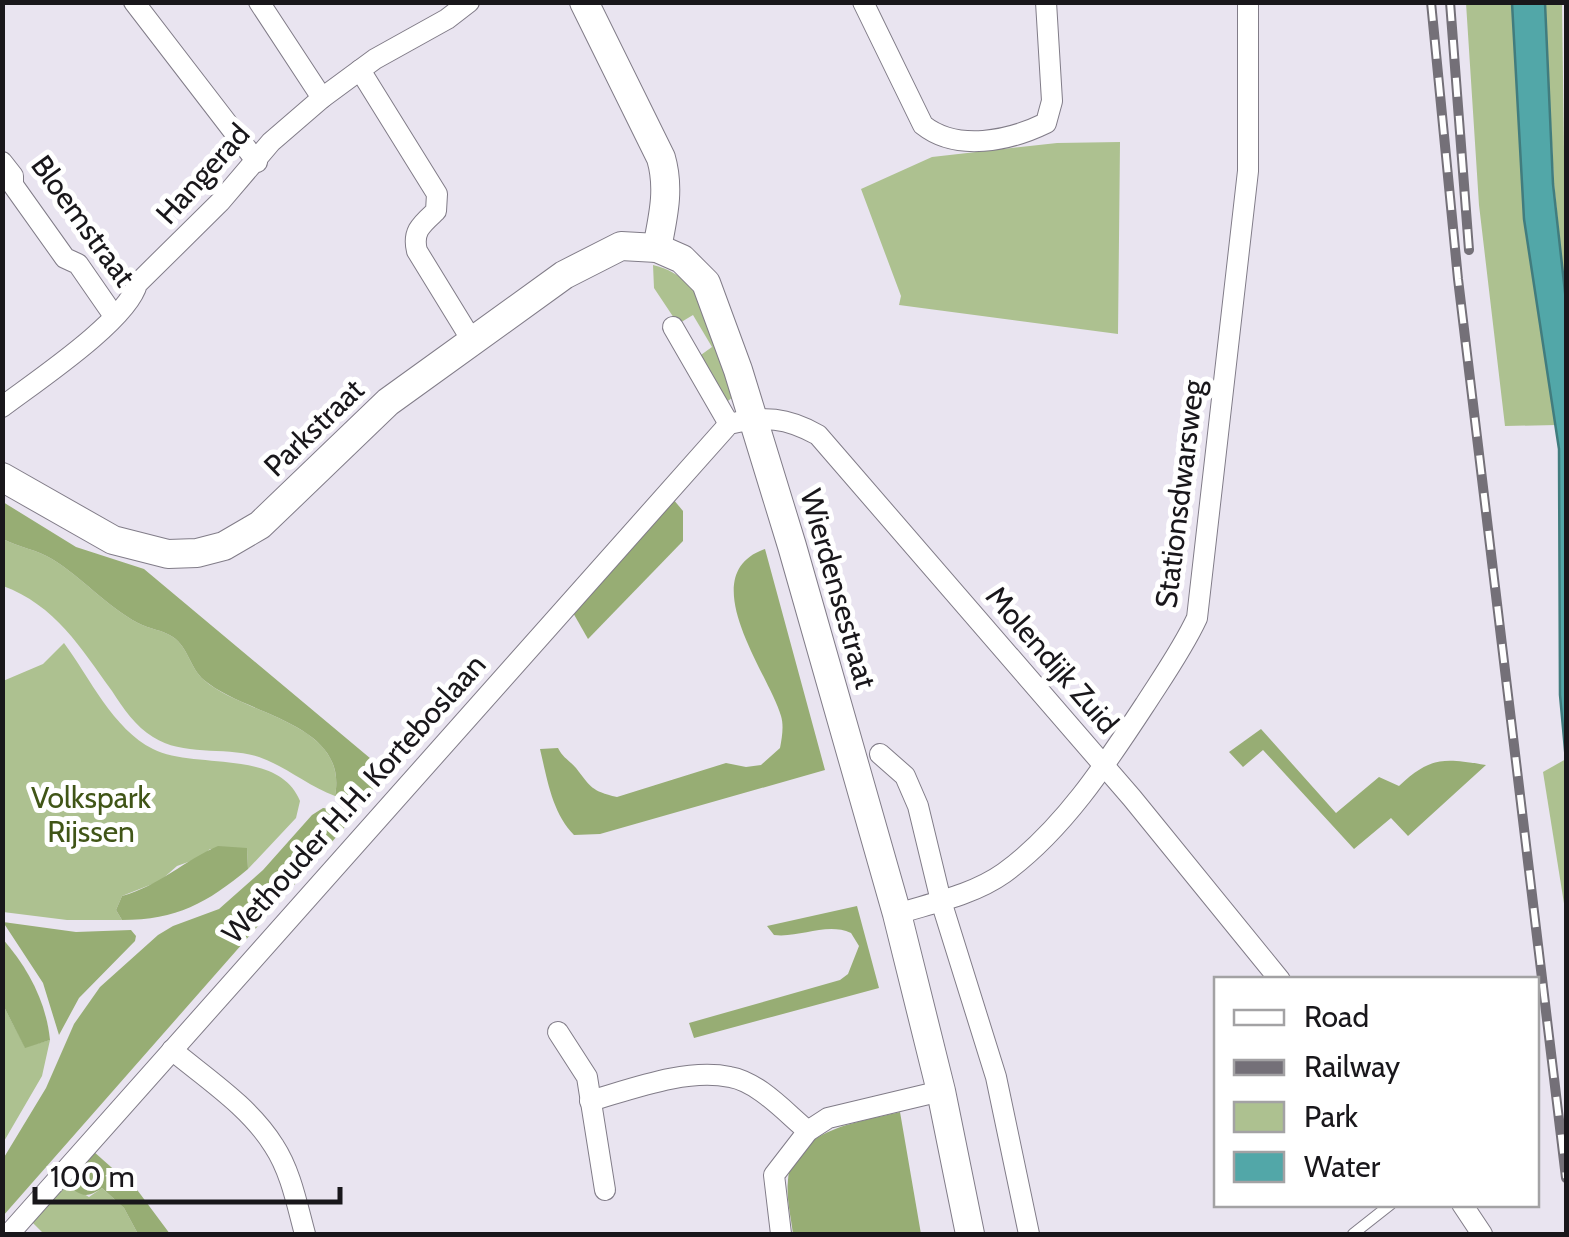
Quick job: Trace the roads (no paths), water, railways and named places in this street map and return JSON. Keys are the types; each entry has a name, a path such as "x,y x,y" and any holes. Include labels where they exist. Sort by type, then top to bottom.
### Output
{"main road":[{"path":"584,2 666,176 657,248"},
{"name":"Parkstraat","path":"2,477 113,540 168,554 197,554 224,546 260,525 388,402 470,340 608,250 620,246 657,248"},
{"name":"Wierdensestraat","path":"657,248 682,259 706,283 741,422 897,914 941,1092 970,1234"}],"street":[{"path":"134,2 257,162"},
{"path":"259,2 322,98"},
{"name":"Hangerad","path":"2,407 94,336 134,298 137,284 166,254 174,251 271,142 360,70 469,2"},
{"path":"864,2 923,125 939,138 961,142 1026,133 1046,123 1052,101 1046,2"},
{"name":"Stationsdwarsweg","path":"897,914 973,890 1003,873 1052,828 1104,767 1186,642 1197,618 1248,172 1248,2"},
{"path":"360,70 437,194 436,210 418,228 414,238 416,251 470,340"},
{"name":"Bloemstraat","path":"2,162 13,176 12,185 66,258 78,264 114,316"},
{"name":"Wierdensestraat","path":"673,327 741,422"},
{"name":"Molendijk Zuid","path":"741,422 780,418 818,436 1104,767 1278,977"},
{"name":"Wethouder H.H. Korteboslaan","path":"9,1234 741,422"},
{"path":"880,754 904,776 911,789 996,1076 1029,1234"},
{"path":"558,1032 587,1077 605,1190"},
{"path":"172,1050 248,1114 274,1146 292,1184 305,1234"},
{"path":"590,1101 674,1078 732,1076 759,1091 808,1131"},
{"path":"781,1234 774,1175 808,1131 828,1118 941,1092"},
{"path":"1464,1207 1482,1234"}],"lane":[{"path":"1353,1234 1387,1207"}],"water":[{"path":"1512,3 1545,3 1553,184 1566,301 1566,761 1560,695 1559,449 1524,219"}],"railway":[{"path":"1431,2 1458,279 1566,1178"},
{"path":"1450,2 1469,250"}],"park label":[{"name":"Volkspark Rijssen","path":"91,815"}]}
